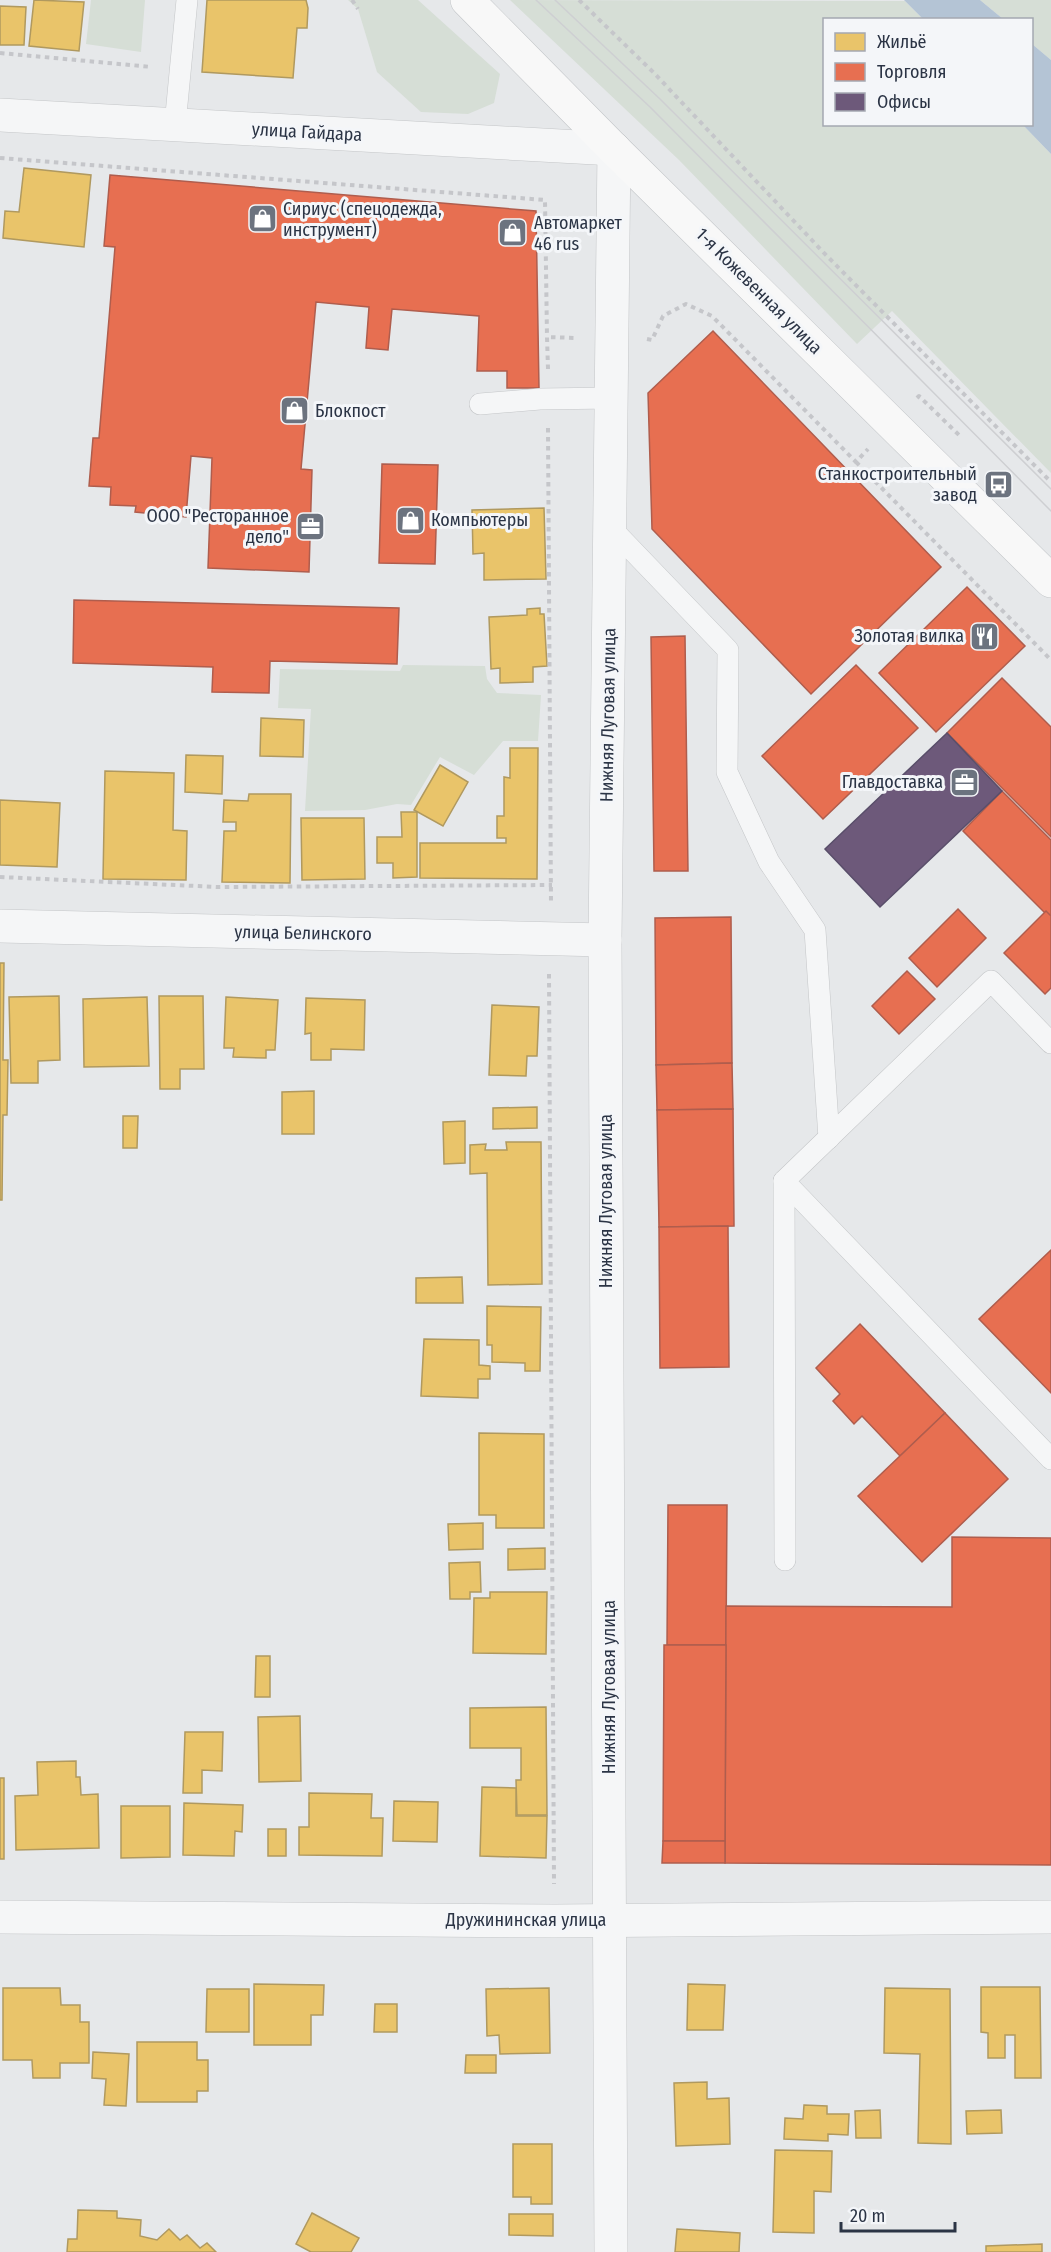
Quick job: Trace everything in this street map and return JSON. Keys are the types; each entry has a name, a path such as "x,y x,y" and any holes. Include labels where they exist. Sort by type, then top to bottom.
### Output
{"main road":[{"name":"1-я Кожевенная улица","path":"468,0 614,149 1051,581"}],"street":[{"name":"улица Гайдара","path":"0,115 614,149"},
{"name":"Нижняя Луговая улица","path":"611,2252 605,940 614,149"},
{"name":"улица Белинского","path":"0,926 605,940"},
{"name":"Дружининская улица","path":"0,1917 610,1921 1051,1917"}],"lane":[{"path":"175,124 187,0"},
{"path":"480,404 540,399 612,398"},
{"path":"610,526 728,650 728,772 769,862 815,930 829,1138"},
{"path":"784,1560 784,1181 991,981 1051,1043"},
{"path":"784,1181 1051,1459"}],"path":[{"path":"351,0 358,9"},
{"path":"579,0 654,73 825,254 1051,482"},
{"path":"0,53 180,70"},
{"path":"0,158 545,200 547,337"},
{"path":"856,462 1051,660"},
{"path":"0,877 218,887 552,885"}],"shaded area":[{"path":"91,0 145,0 141,52 86,44"},
{"path":"348,0 418,0 500,74 494,103 468,114 421,112 377,72 358,9"},
{"path":"510,0 905,1 922,18 823,18 823,126 1024,126 1051,154 1051,473 892,311 857,344 679,160"},
{"path":"980,0 1051,0 1051,60 1033,45 1033,18 1002,18"},
{"path":"403,665 485,666 487,679 497,693 541,695 538,741 503,741 474,775 440,757 411,805 397,804 365,810 305,811 311,709 278,708 280,669 400,671"}],"water":[{"path":"904,0 980,0 1002,18 922,18"},
{"path":"1033,45 1051,60 1051,154 1024,126 1033,126"}],"building: Жильё":[{"path":"34,0 84,2 79,51 29,46"},
{"path":"207,0 306,0 307,28 297,28 293,78 202,72"},
{"path":"0,6 26,7 24,45 0,45"},
{"path":"24,168 91,175 84,247 3,238 5,211 19,212"},
{"path":"544,508 546,579 484,580 484,553 473,554 472,510"},
{"path":"540,608 540,614 544,614 547,666 533,667 533,682 500,683 500,668 491,669 489,617 527,615 527,609"},
{"path":"261,718 304,720 303,757 260,756"},
{"path":"510,748 538,748 537,879 420,878 420,843 506,843 506,838 497,838 497,816 504,816 504,777 510,778"},
{"path":"186,755 223,756 222,794 185,792"},
{"path":"440,765 468,782 443,826 414,810"},
{"path":"105,771 174,773 173,830 187,831 186,880 103,879"},
{"path":"249,794 291,794 290,883 222,882 224,831 236,831 236,822 223,822 224,800 248,801"},
{"path":"0,800 60,803 57,867 0,865"},
{"path":"401,812 417,812 417,877 393,878 393,863 377,863 377,837 402,837"},
{"path":"301,818 364,818 365,879 302,880"},
{"path":"0,963 4,963 3,1060 8,1060 7,1115 3,1115 2,1200 0,1200"},
{"path":"59,996 60,1060 38,1061 38,1083 11,1083 9,997"},
{"path":"159,996 203,996 204,1069 180,1069 180,1089 160,1089"},
{"path":"147,997 149,1066 84,1067 83,999"},
{"path":"226,997 278,1000 275,1050 266,1050 266,1058 233,1057 234,1048 224,1048"},
{"path":"306,998 365,1000 364,1050 331,1049 331,1060 311,1060 311,1033 305,1034"},
{"path":"492,1005 539,1007 537,1056 527,1056 526,1076 489,1075"},
{"path":"314,1091 314,1134 282,1134 282,1092"},
{"path":"537,1107 537,1128 493,1129 493,1108"},
{"path":"123,1116 138,1116 137,1148 123,1148"},
{"path":"465,1121 465,1163 444,1164 443,1122"},
{"path":"506,1142 541,1142 542,1284 488,1285 487,1173 470,1174 470,1145 486,1144 485,1150 507,1150"},
{"path":"462,1277 463,1303 416,1303 416,1278"},
{"path":"487,1306 541,1307 540,1371 525,1371 525,1363 492,1362 492,1345 487,1345"},
{"path":"424,1339 479,1340 479,1365 490,1366 490,1379 478,1379 478,1398 421,1396"},
{"path":"479,1433 544,1434 544,1528 496,1528 496,1515 479,1515"},
{"path":"483,1523 483,1549 449,1550 448,1524"},
{"path":"545,1548 545,1569 508,1570 508,1549"},
{"path":"480,1562 481,1592 470,1592 470,1599 450,1599 449,1563"},
{"path":"490,1592 547,1592 546,1654 473,1653 474,1598 490,1598"},
{"path":"256,1656 270,1656 270,1697 255,1697"},
{"path":"546,1707 547,1815 517,1815 516,1780 521,1780 521,1748 470,1748 470,1708"},
{"path":"300,1716 301,1781 259,1782 258,1717"},
{"path":"185,1732 223,1732 222,1771 202,1770 202,1793 183,1793"},
{"path":"76,1761 76,1777 80,1777 81,1795 98,1794 99,1848 16,1850 15,1796 38,1795 37,1762"},
{"path":"0,1778 4,1778 4,1859 0,1859"},
{"path":"482,1787 516,1788 516,1816 547,1816 546,1858 480,1856"},
{"path":"309,1793 372,1794 371,1818 383,1818 382,1856 299,1855 299,1827 309,1827"},
{"path":"394,1801 438,1802 437,1842 393,1841"},
{"path":"184,1803 243,1805 242,1832 235,1831 234,1856 183,1855"},
{"path":"121,1806 170,1806 170,1857 121,1858"},
{"path":"268,1829 286,1829 286,1856 268,1856"},
{"path":"254,1984 324,1985 323,2015 311,2015 311,2045 254,2045"},
{"path":"688,1984 725,1985 723,2030 687,2030"},
{"path":"981,1987 1040,1987 1041,2078 1015,2078 1015,2035 1005,2035 1005,2058 988,2058 988,2033 981,2032"},
{"path":"3,1988 60,1988 61,2005 80,2005 80,2022 89,2022 89,2063 60,2063 60,2078 33,2078 32,2060 3,2060"},
{"path":"549,1988 550,2053 500,2054 499,2035 487,2036 486,1989"},
{"path":"885,1988 950,1989 951,2144 918,2143 920,2054 884,2053"},
{"path":"207,1989 249,1989 249,2032 206,2032"},
{"path":"375,2004 397,2004 397,2032 374,2032"},
{"path":"137,2042 197,2042 197,2060 208,2060 208,2091 197,2091 197,2102 137,2102"},
{"path":"93,2052 129,2054 126,2106 104,2105 106,2079 92,2078"},
{"path":"466,2055 496,2055 496,2073 465,2073"},
{"path":"707,2082 707,2099 729,2098 730,2144 676,2146 674,2083"},
{"path":"804,2105 827,2106 827,2114 849,2114 848,2135 828,2134 828,2141 784,2139 785,2118 803,2119"},
{"path":"880,2110 881,2138 856,2138 855,2111"},
{"path":"1001,2110 1002,2133 967,2134 966,2111"},
{"path":"513,2144 552,2144 552,2204 531,2204 531,2197 513,2197"},
{"path":"775,2150 832,2151 831,2192 814,2191 814,2233 773,2232"},
{"path":"78,2210 117,2211 117,2218 141,2220 140,2236 157,2240 169,2229 180,2240 187,2235 200,2248 207,2243 216,2252 67,2252 68,2239 77,2239"},
{"path":"312,2213 359,2238 351,2252 311,2252 296,2244"},
{"path":"509,2214 553,2214 553,2236 509,2235"},
{"path":"677,2229 740,2233 739,2252 675,2252"},
{"path":"1042,2244 1042,2252 986,2252 986,2246"}],"building: Торговля":[{"path":"110,175 536,211 539,388 507,388 507,371 477,371 479,316 392,309 388,350 366,348 369,307 316,302 301,469 312,470 309,572 208,568 212,458 191,456 186,517 135,512 136,506 110,505 111,487 89,486 93,438 99,438 115,247 104,246"},
{"path":"713,331 941,567 811,694 652,529 648,393"},
{"path":"382,464 438,465 435,564 379,563"},
{"path":"967,587 1025,646 936,732 879,673"},
{"path":"74,600 399,608 397,664 270,661 269,693 212,692 213,667 73,663"},
{"path":"685,636 688,871 654,871 651,637"},
{"path":"856,665 918,728 823,819 762,756"},
{"path":"1002,678 1051,727 1051,837 947,733"},
{"path":"1002,791 1051,840 1051,919 963,831"},
{"path":"958,909 986,938 937,987 909,958"},
{"path":"1046,911 1051,916 1051,988 1045,994 1004,953"},
{"path":"731,917 732,1063 656,1065 655,918"},
{"path":"907,971 935,999 899,1034 872,1006"},
{"path":"732,1063 733,1109 657,1110 656,1065"},
{"path":"733,1109 734,1226 659,1227 657,1110"},
{"path":"728,1226 729,1367 660,1368 659,1227"},
{"path":"1051,1250 1051,1393 979,1319"},
{"path":"860,1324 945,1413 900,1456 862,1416 854,1424 833,1401 840,1394 816,1368"},
{"path":"945,1413 1008,1479 922,1562 858,1496"},
{"path":"668,1505 727,1505 726,1645 667,1645"},
{"path":"952,1537 1051,1538 1051,1865 725,1863 726,1606 952,1607"},
{"path":"664,1645 726,1645 725,1841 663,1841"},
{"path":"663,1841 725,1841 725,1863 662,1863"}],"building: Офисы":[{"path":"947,733 1002,791 880,907 825,849"}],"tram line":[{"path":"536,0 650,107 1051,511"},
{"path":"555,0 660,99 1051,489"}],"place":[{"name":"Сириус (спецодежда, инструмент)","path":"262,219"},
{"name":"Автомаркет 46 rus","path":"513,233"},
{"name":"Блокпост","path":"294,411"},
{"name":"Станкостроительный завод","path":"998,484"},
{"name":"Компьютеры","path":"410,520"},
{"name":"ООО \"Ресторанное дело\"","path":"310,526"},
{"name":"Золотая вилка","path":"985,636"},
{"name":"Главдоставка","path":"964,782"}]}
